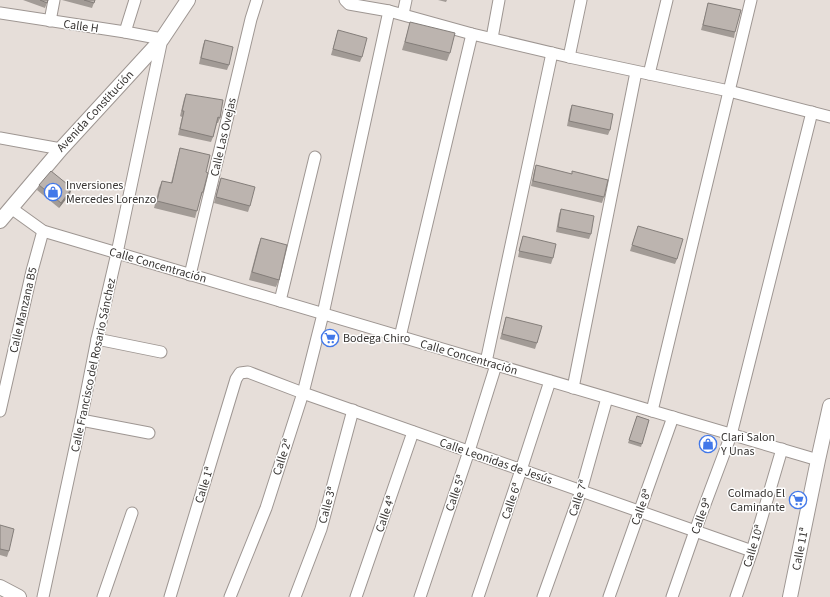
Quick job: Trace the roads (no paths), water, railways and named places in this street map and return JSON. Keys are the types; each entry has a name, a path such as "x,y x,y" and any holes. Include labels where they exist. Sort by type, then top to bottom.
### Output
{"street":[{"path":"50,21 54,0"},
{"path":"125,32 135,0"},
{"name":"Avenida Constitución","path":"0,221 60,149 162,39 188,0"},
{"name":"Calle Las Ovejas","path":"190,275 251,19 257,0"},
{"path":"345,0 349,4 403,14 472,34 636,72 729,91 830,117"},
{"path":"403,14 406,0"},
{"path":"492,38 499,0"},
{"path":"570,57 581,0"},
{"path":"649,74 667,0"},
{"path":"652,411 751,0"},
{"name":"Calle 2ª","path":"230,597 266,508 303,393 323,314 389,11"},
{"name":"Calle H","path":"0,13 162,39"},
{"path":"400,337 472,34"},
{"name":"Calle Francisco del Rosario Sánchez","path":"43,597 82,420 97,339 117,253 162,39"},
{"name":"Calle 5ª","path":"420,597 469,451 491,364 552,53"},
{"path":"573,388 636,72"},
{"name":"Calle 9ª","path":"672,597 731,434 812,112"},
{"path":"0,138 60,149"},
{"path":"280,301 315,157"},
{"name":"Calle Concentración","path":"11,208 43,232 818,460"},
{"name":"Calle Manzana B5","path":"0,412 32,271 43,232"},
{"path":"97,339 161,352"},
{"name":"Calle Leonidas de Jesús","path":"240,373 248,372 303,393 752,551"},
{"name":"Calle 1ª","path":"170,597 236,379 240,373"},
{"name":"Calle 6ª","path":"478,597 550,381"},
{"name":"Calle 7ª","path":"544,597 581,491 607,398"},
{"name":"Calle 11ª","path":"790,597 830,406"},
{"name":"Calle 3ª","path":"295,597 321,529 353,410"},
{"name":"Calle 8ª","path":"609,597 673,418"},
{"path":"82,420 149,433"},
{"name":"Calle 4ª","path":"356,597 413,432"},
{"name":"Calle 10ª","path":"736,597 752,551 782,450"},
{"path":"103,597 132,513"},
{"path":"0,587 19,597"}],"place":[{"name":"Inversiones Mercedes Lorenzo","path":"53,192"},
{"name":"Bodega Chiro","path":"330,338"},
{"name":"Clari Salon Y Unas","path":"708,444"},
{"name":"Colmado El Caminante","path":"798,500"}]}
